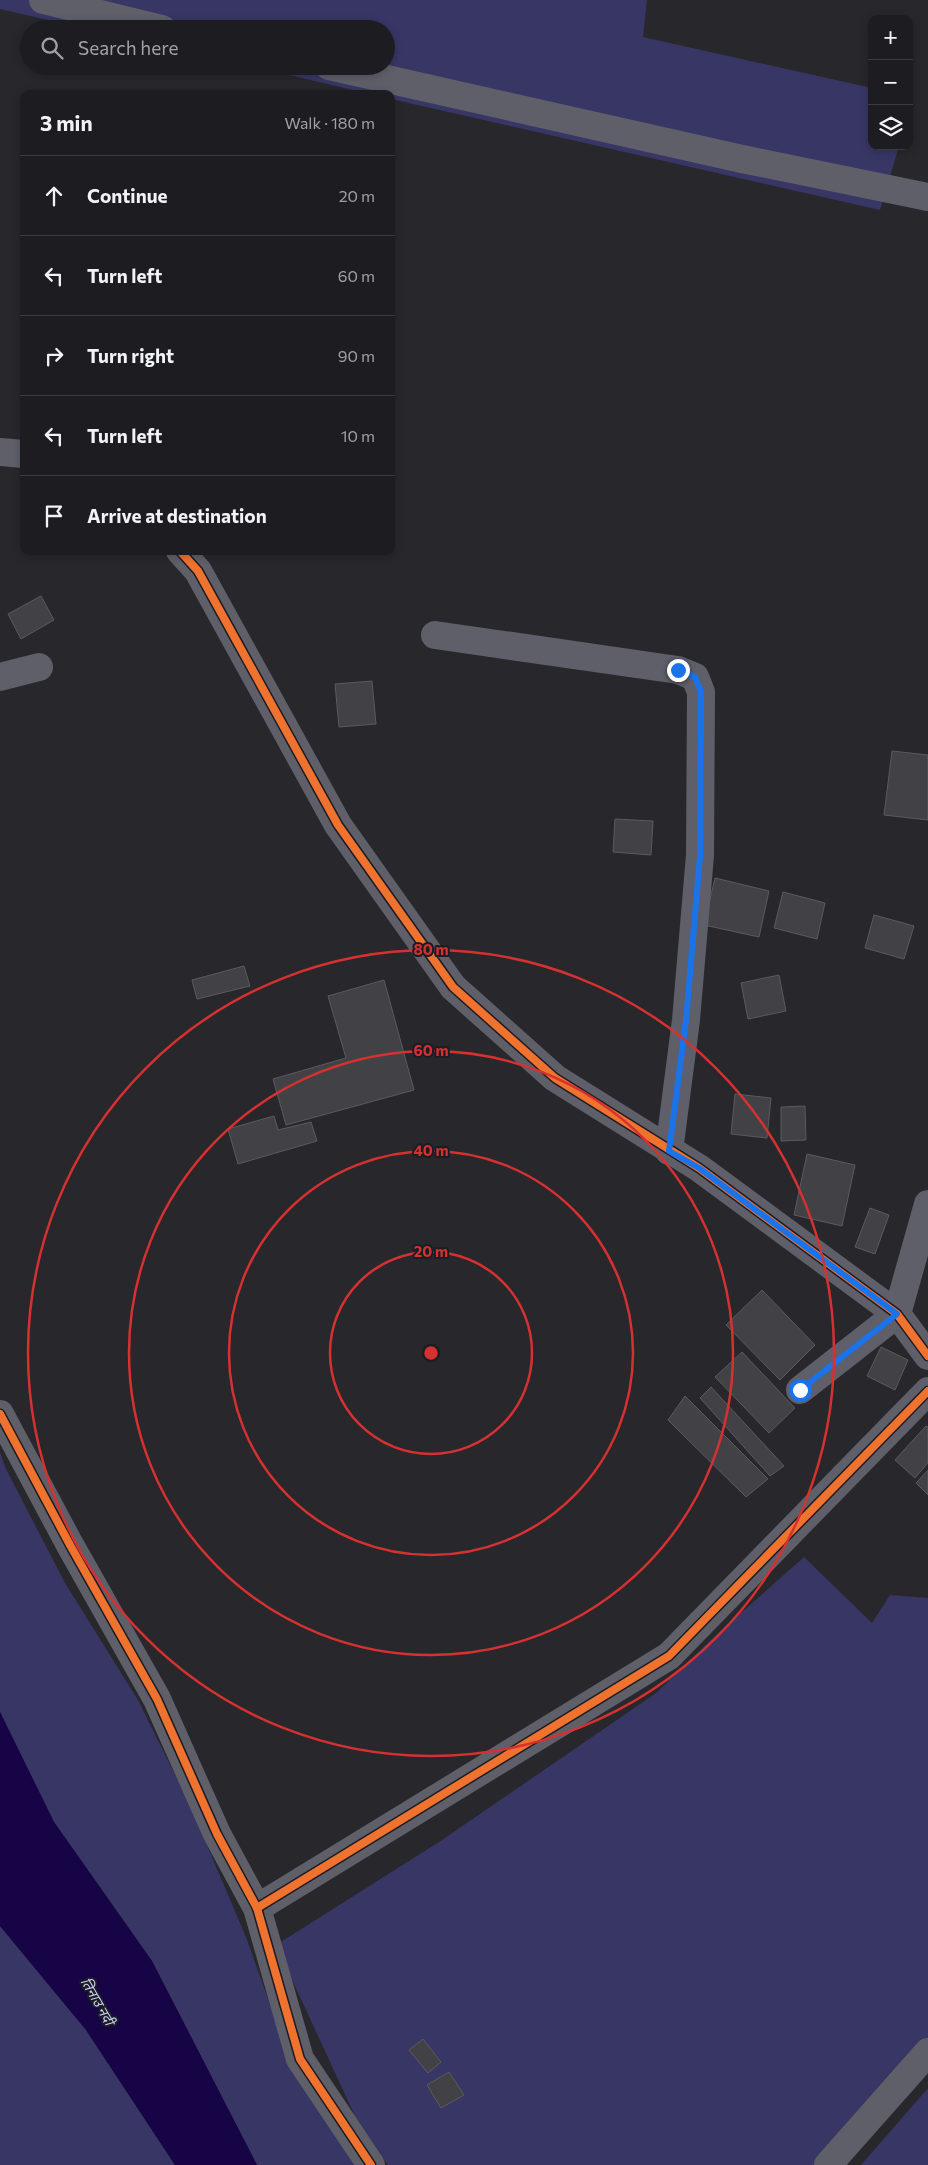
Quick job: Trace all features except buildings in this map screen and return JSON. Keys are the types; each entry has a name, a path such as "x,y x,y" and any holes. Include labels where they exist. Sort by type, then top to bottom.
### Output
{"street":[{"path":"43,0 125,20"},
{"path":"369,75 742,159 928,197"},
{"path":"0,452 20,454"},
{"path":"184,555 198,571 338,825 453,988 555,1078 699,1168 897,1314 928,1356"},
{"path":"435,635 678,670 695,677 701,692 700,856 686,1020 669,1151"},
{"path":"0,677 39,667"},
{"path":"800,1390 897,1314 928,1204"},
{"path":"257,1908 669,1656 928,1391"},
{"path":"0,1414 70,1545 157,1699 217,1834 257,1908 300,2059 371,2165"},
{"path":"828,2165 928,2052"}],"shaded area":[{"path":"0,0 647,0 643,37 868,87 868,150 898,150 880,210 395,100 395,90 353,90 289,75 395,75 395,20 48,20 0,9"},
{"path":"0,1452 5,1467 65,1583 138,1700 188,1801 246,1937 292,2066 354,2165 257,2165 152,1961 54,1822 0,1712"},
{"path":"804,1557 872,1623 890,1595 928,1598 928,2065 825,2165 388,2165 355,2116 276,1945 442,1840 656,1693 716,1635"},
{"path":"0,1926 86,2030 175,2165 0,2165"},
{"path":"928,2088 928,2165 861,2165"}],"water":[{"name":"तिनाउ नदी","path":"0,1712 54,1822 152,1961 257,2165 175,2165 86,2030 0,1926"}],"cycle path":[{"path":"184,555 198,571 338,825 453,987 555,1078 699,1168 897,1314 928,1356"},
{"path":"257,1908 669,1656 928,1391"},
{"path":"0,1414 70,1545 157,1699 217,1834 257,1908 300,2059 371,2165"}],"route":[{"path":"678,670 695,677 701,692 700,856 686,1020 669,1151 699,1168 897,1314 800,1390"}]}
